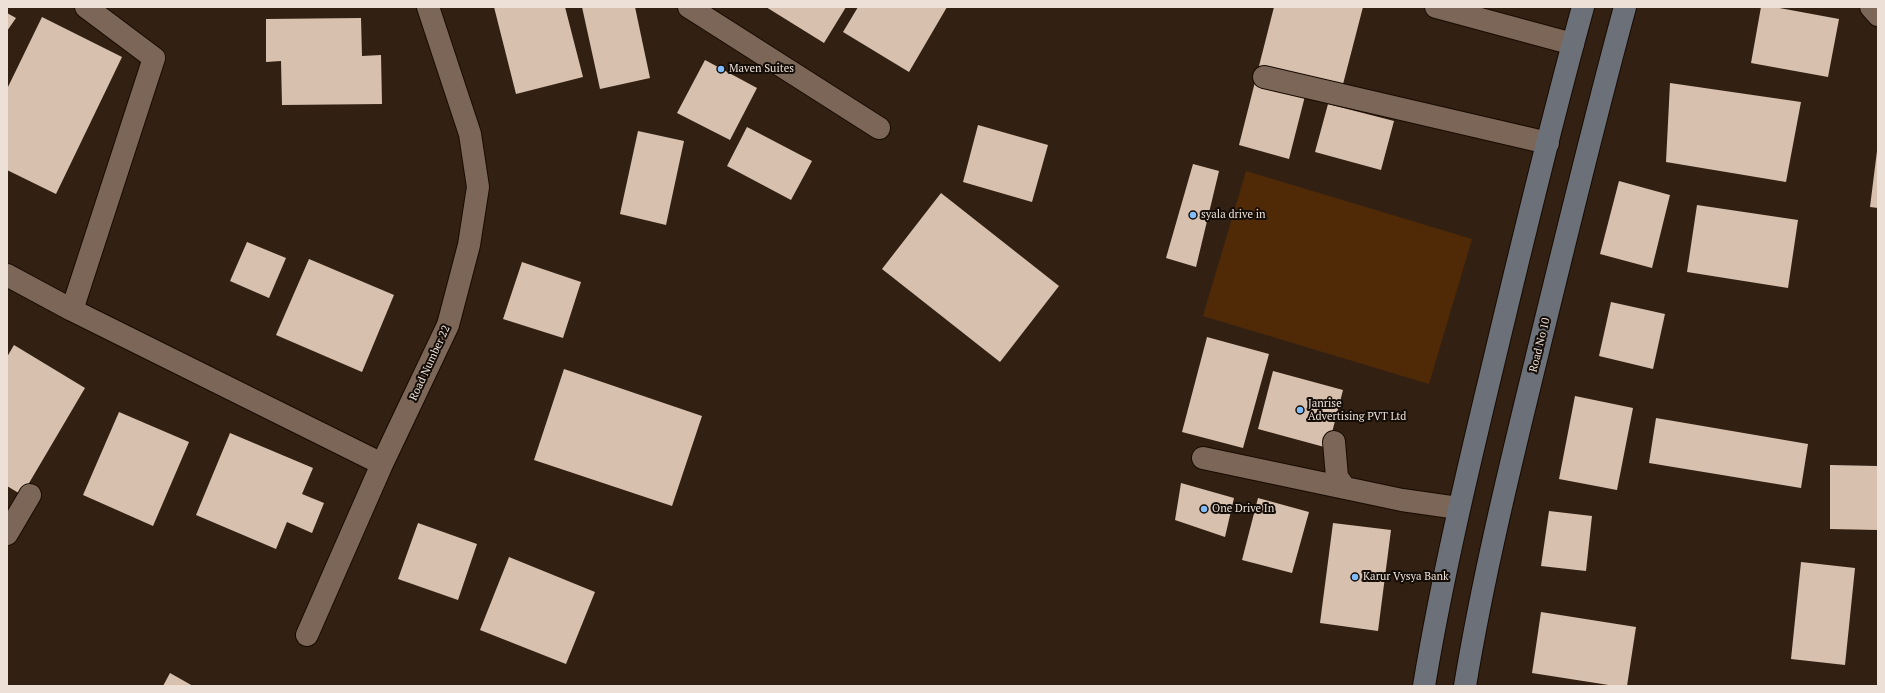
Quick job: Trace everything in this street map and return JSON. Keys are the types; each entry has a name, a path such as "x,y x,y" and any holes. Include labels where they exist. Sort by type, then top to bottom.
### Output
{"main road":[{"path":"1424,686 1435,618 1458,508 1583,7"},
{"name":"Road No 10","path":"1465,686 1475,626 1498,517 1559,267 1625,7"}],"street":[{"path":"72,310 154,58 86,7"},
{"name":"Road Number 22","path":"308,635 382,464 448,325 469,245 478,187 470,134 428,7"},
{"path":"689,7 879,128"},
{"path":"1436,7 1573,44"},
{"path":"1871,7 1878,15"},
{"path":"1264,77 1548,143"},
{"path":"7,275 72,310 382,464"},
{"path":"1334,442 1337,477 1345,488"},
{"path":"1203,458 1402,500 1458,508"},
{"path":"7,534 30,495"}],"shaded area":[{"path":"1246,171 1472,239 1429,384 1203,316"}],"building":[{"path":"494,7 565,7 583,77 516,94"},
{"path":"582,7 635,7 650,78 600,89"},
{"path":"766,7 846,7 824,43"},
{"path":"858,7 947,7 909,72 843,32"},
{"path":"1274,7 1363,7 1342,88 1259,66"},
{"path":"1761,7 1774,7 1839,19 1828,77 1751,63"},
{"path":"7,13 16,18 7,31"},
{"path":"42,17 122,57 56,194 7,170 7,89"},
{"path":"361,18 362,56 381,55 382,104 282,105 281,61 266,62 266,19"},
{"path":"705,60 757,88 730,140 677,113"},
{"path":"1255,82 1305,96 1289,159 1239,145"},
{"path":"1670,83 1801,102 1786,182 1666,162"},
{"path":"1328,104 1394,121 1381,170 1315,152"},
{"path":"978,125 1048,145 1032,202 963,182"},
{"path":"747,127 812,161 791,200 727,166"},
{"path":"638,131 684,141 666,225 620,214"},
{"path":"1878,151 1878,208 1870,207"},
{"name":"syala drive in","path":"1193,164 1219,171 1196,267 1166,258"},
{"path":"1619,181 1670,195 1652,268 1600,254"},
{"path":"941,193 1059,286 1000,362 882,269"},
{"path":"1697,205 1798,220 1788,288 1687,272"},
{"path":"247,242 286,258 269,298 230,281"},
{"path":"309,259 394,295 362,372 276,335"},
{"path":"522,262 581,282 563,338 503,319"},
{"path":"1611,302 1665,314 1653,369 1599,356"},
{"path":"1207,337 1269,354 1243,448 1182,432"},
{"path":"14,345 85,388 22,495 7,486 7,357"},
{"path":"564,369 702,416 672,506 534,460"},
{"name":"Janrise Advertising PVT Ltd","path":"1273,371 1343,390 1328,448 1258,429"},
{"path":"1575,396 1633,408 1617,490 1559,479"},
{"path":"119,412 189,442 153,526 83,495"},
{"path":"1656,418 1808,444 1801,488 1649,463"},
{"path":"230,433 313,468 302,494 324,503 312,533 287,522 276,549 196,515"},
{"path":"1830,465 1878,466 1878,530 1830,529"},
{"name":"One Drive In","path":"1181,483 1234,498 1225,537 1175,520"},
{"path":"1258,498 1309,512 1292,573 1242,560"},
{"path":"1549,511 1592,516 1586,571 1541,566"},
{"path":"418,523 477,544 458,600 398,579"},
{"name":"Karur Vysya Bank","path":"1333,523 1391,530 1378,631 1320,623"},
{"path":"509,557 595,592 566,664 480,630"},
{"path":"1801,562 1855,568 1845,665 1791,659"},
{"path":"1541,612 1636,627 1627,686 1615,686 1532,673"},
{"path":"170,673 193,686 163,686"}],"place":[{"name":"Maven Suites","path":"721,69"},
{"name":"syala drive in","path":"1193,215"},
{"name":"Janrise Advertising PVT Ltd","path":"1300,410"},
{"name":"One Drive In","path":"1204,509"},
{"name":"Karur Vysya Bank","path":"1355,577"}]}
